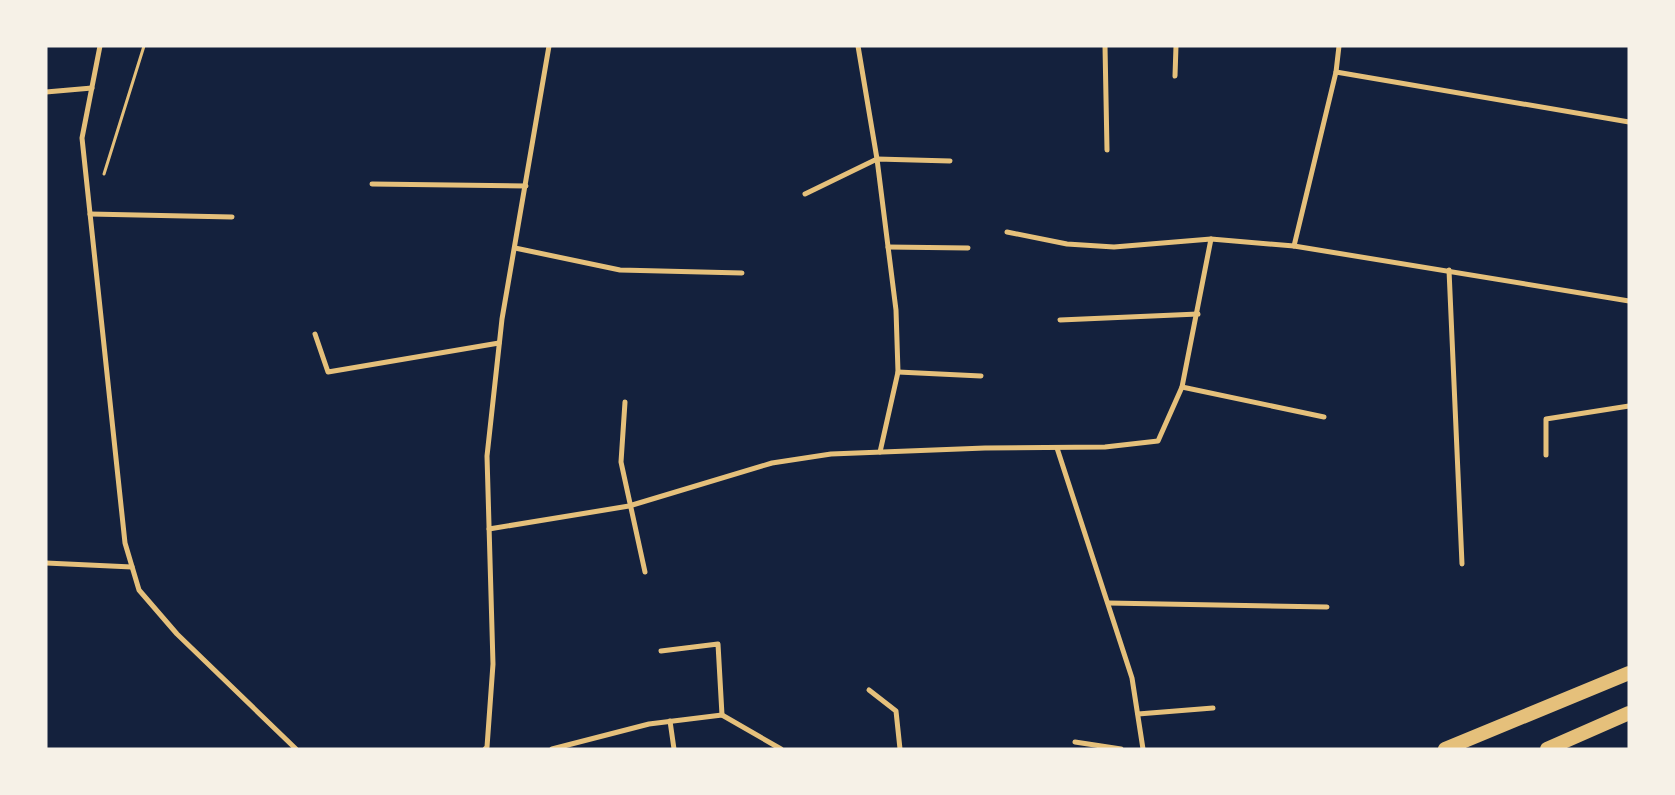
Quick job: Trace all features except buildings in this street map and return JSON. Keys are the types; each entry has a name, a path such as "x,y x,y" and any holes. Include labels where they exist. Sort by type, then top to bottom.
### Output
{"highway":[{"path":"1445,749 1629,673"},
{"path":"1547,749 1629,713"}],"street":[{"path":"100,46 82,138 125,543 139,590 178,634 296,749"},
{"path":"485,749 488,747 493,664 487,456 499,343 549,46"},
{"path":"858,46 877,159 896,310 898,372 880,452"},
{"path":"1105,46 1107,150"},
{"path":"1175,76 1176,46"},
{"path":"1294,246 1336,72 1338,46"},
{"path":"1336,72 1629,122"},
{"path":"46,92 92,88"},
{"path":"805,194 877,159 950,161"},
{"path":"372,184 526,186"},
{"path":"90,214 232,217"},
{"path":"1007,232 1067,244 1114,248 1211,239 1294,246 1629,301"},
{"path":"490,529 630,506 772,464 831,454 1105,447 1158,440 1182,387 1198,314 1211,239"},
{"path":"888,247 968,248"},
{"path":"514,248 620,270 742,274"},
{"path":"1449,270 1462,564"},
{"path":"1060,320 1198,314"},
{"path":"315,334 328,372 499,343"},
{"path":"898,372 981,376"},
{"path":"1182,387 1324,417"},
{"path":"626,402 621,462 645,572"},
{"path":"1546,455 1546,419 1629,406"},
{"path":"1057,448 1132,678 1143,749"},
{"path":"46,564 132,567"},
{"path":"1108,603 1327,607"},
{"path":"660,651 718,644 722,714"},
{"path":"869,690 896,712 900,749"},
{"path":"1138,714 1214,708"},
{"path":"552,749 649,724 722,714 781,749"},
{"path":"670,721 674,749"},
{"path":"1075,742 1122,749"}],"path":[{"path":"104,175 144,46"}]}
